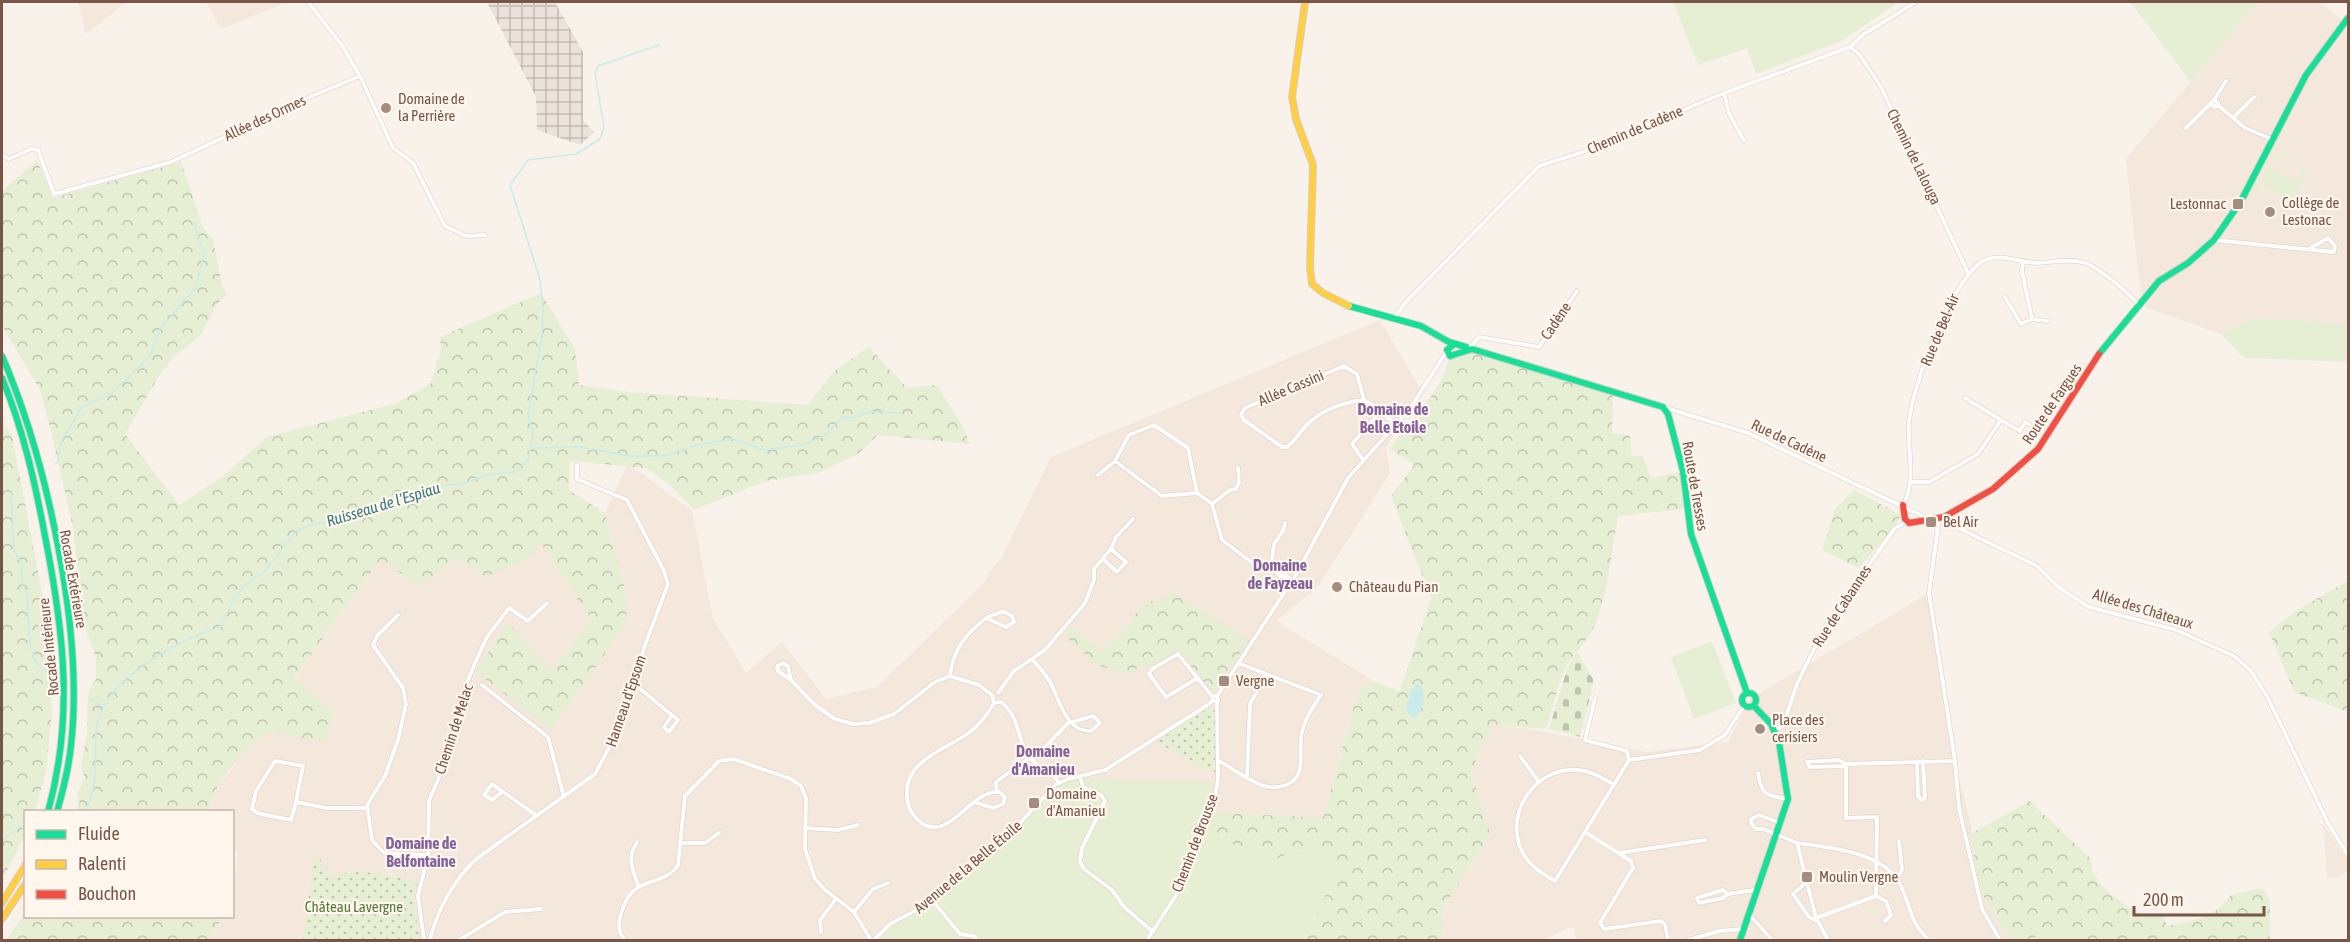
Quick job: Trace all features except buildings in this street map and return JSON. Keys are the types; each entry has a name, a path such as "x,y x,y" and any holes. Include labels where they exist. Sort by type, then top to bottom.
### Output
{"main road":[{"path":"1305,2 1292,97 1296,119 1313,165 1310,267 1312,284 1333,299 1421,326 1444,339 1452,350 1469,349 1663,407"},
{"name":"Route de Fargues","path":"1939,519 1993,489 2038,449 2098,355 2138,304 2159,281 2188,263 2214,240 2241,201 2306,75 2348,19"},
{"name":"Rocade Extérieure","path":"2,356 23,408 37,455 70,626 75,724 70,764 58,810"},
{"name":"Rocade Intérieure","path":"2,378 29,459 56,594 65,664 65,731 61,764 49,810"},
{"name":"Route de Tresses","path":"1663,407 1668,414 1683,471 1691,534 1718,605 1747,693 1755,696 1754,706"},
{"path":"1903,505 1911,517 1939,519"},
{"path":"1740,940 1755,890 1788,799 1779,742 1774,730 1754,706 1744,706 1742,698 1747,693"},
{"path":"2,903 24,867"},
{"path":"2,919 24,886"}],"street":[{"path":"308,2 341,44 360,76 393,148 413,163 445,226 466,236 485,236"},
{"name":"Chemin de Cadène","path":"1395,317 1405,303 1539,166 1583,152 1724,93 1850,47 1864,34 1916,2"},
{"name":"Chemin de Lalouga","path":"1850,47 1859,54 1881,87 1968,273"},
{"name":"Allée des Ormes","path":"2,155 9,159 31,149 38,150 54,194 171,162 360,76"},
{"path":"2186,128 2205,107 2213,103 2226,81"},
{"path":"1724,93 1729,113 1744,141"},
{"path":"2233,118 2253,97"},
{"path":"2213,103 2245,128 2274,140"},
{"path":"2214,240 2334,252 2335,246 2328,238 2309,249"},
{"name":"Rue de Bel-Air","path":"1903,505 1910,482 1909,424 1914,399 1949,303 1968,273 1987,259 2088,264 2138,304"},
{"path":"2023,261 2032,319"},
{"name":"Cadène","path":"1469,349 1479,337 1539,347 1577,291"},
{"path":"2005,297 2021,324 2032,319 2047,321"},
{"name":"Avenue de la Belle Étoile","path":"872,940 890,924 932,900 1008,836 1059,783 1108,768 1215,699 1291,582 1348,478 1413,405 1440,360 1452,350"},
{"name":"Allée Cassini","path":"1344,366 1358,374 1364,400 1346,403 1324,412 1285,447 1244,420 1241,414 1245,408 1344,366"},
{"path":"1965,398 2020,431 2025,422 2029,424"},
{"path":"1364,400 1396,424"},
{"name":"Rue de Cadène","path":"1663,407 1748,433 1864,490 1903,505"},
{"path":"1363,460 1352,444 1381,411"},
{"path":"1910,482 1929,482 1978,454 2001,420"},
{"path":"1098,475 1115,461 1130,435 1150,425 1159,427 1188,448 1197,493"},
{"path":"1115,461 1162,496 1197,493 1212,504 1222,540 1254,564 1271,567 1291,582"},
{"name":"Hameau d'Epsom","path":"430,940 451,888 461,873 595,774 620,727 668,584 664,571 627,500 577,479 577,465"},
{"path":"1212,504 1230,490 1236,489 1239,482 1238,468"},
{"name":"Rue de Cabannes","path":"1774,730 1784,726 1797,684 1823,630 1894,528 1911,517"},
{"path":"992,695 998,693 1014,671 1056,638 1085,603 1094,580 1094,569 1111,549 1116,537 1133,519"},
{"path":"1939,519 1929,593 1955,761 1959,808 1979,898 1988,922 2000,940"},
{"name":"Allée des Châteaux","path":"1939,519 2037,566 2058,587 2089,606 2176,630 2234,656 2250,670 2267,696 2284,726 2328,823 2349,855"},
{"path":"1271,567 1274,544 1283,531 1285,523"},
{"path":"1103,559 1117,572 1126,562 1111,549"},
{"name":"Chemin de Melac","path":"424,940 418,896 428,855 427,811 443,768 459,703 487,637 504,611 509,608 528,621 548,603"},
{"path":"950,676 954,655 962,639 986,618 1003,611 1012,616 1014,622 1006,627 986,618"},
{"path":"398,615 377,636 373,645 403,688 406,704 396,747 385,776 370,798 368,808 372,840 384,853 428,855"},
{"path":"1196,679 1166,697 1149,674 1152,669 1178,654 1196,679 1215,699"},
{"path":"997,792 996,782 1047,746 1071,721 1093,716 1100,723 1096,729 1084,731 1071,721 1049,680 1032,659"},
{"path":"791,681 788,666 783,663 777,666 778,671 825,712 846,723 860,724 894,714 935,681 950,676 980,685 992,695 994,703"},
{"path":"1219,761 1260,785 1280,787 1297,777 1301,766 1302,730 1321,695 1238,663"},
{"path":"1247,777 1250,704 1267,675"},
{"path":"633,683 672,715"},
{"path":"482,685 548,737 564,797"},
{"path":"998,693 1002,697 1001,702 1016,718 1024,749 1029,758 1052,774 1059,783"},
{"path":"1595,698 1585,740 1627,751 1629,760 1555,881 1534,868 1523,854 1518,837 1517,817 1522,802 1532,787 1564,770 1593,773 1613,784"},
{"name":"Chemin de Brousse","path":"1148,940 1182,886 1215,797 1219,761 1215,699"},
{"path":"974,802 993,808 999,806 1005,797 997,792 987,793 974,802 947,824 926,825 910,810 908,784 913,772 926,759 971,731 994,703 1001,702"},
{"path":"1629,760 1700,750 1725,735 1744,706"},
{"path":"1520,756 1539,782"},
{"path":"625,940 620,932 619,920 626,897 639,887 675,869 680,860 685,796 719,761 733,759 791,778 801,786 806,798 805,849 813,874 821,887 854,912 872,940"},
{"path":"1846,765 1839,760 1807,762 1810,766 1846,765 1917,761 1955,761"},
{"path":"275,761 303,766 296,802 291,820 257,813 252,809 256,791 275,761"},
{"path":"1917,761 1918,796 1922,800 1925,798 1923,761"},
{"path":"1846,765 1846,818 1877,817 1876,896"},
{"path":"1758,772 1760,788 1767,795 1788,799"},
{"path":"1080,776 1083,787 1101,795 1105,801 1082,848 1080,862 1084,869 1112,890 1124,907 1153,932"},
{"path":"503,791 492,800 484,795 492,784 503,791 537,816"},
{"path":"296,802 327,808 368,808"},
{"path":"1780,823 1759,815 1751,819 1753,827 1797,843 1878,862 1897,879 1911,907 1916,925 1929,940"},
{"path":"805,828 838,830 858,825"},
{"path":"681,843 705,843 720,832"},
{"path":"1585,832 1631,861 1633,868 1600,923 1604,929 1661,921 1665,924 1668,940"},
{"path":"1618,853 1705,840"},
{"path":"1897,879 1902,870 1899,841"},
{"path":"637,842 632,850 630,864 639,887"},
{"path":"1797,843 1817,919 1828,940"},
{"path":"1807,882 1793,894 1809,917 1817,919 1876,896 1886,901 1891,915 1885,921"},
{"path":"854,912 873,889 888,883"},
{"path":"1728,894 1723,890 1697,898 1699,903 1703,904 1728,894 1755,890"},
{"path":"821,932 820,920 836,899"},
{"path":"932,900 960,934 974,936 977,940"},
{"path":"459,940 505,912 541,909"},
{"path":"1748,912 1772,940"},
{"path":"1689,940 1719,932 1743,929"}],"shaded area":[{"path":"78,2 127,2 86,34"},
{"path":"206,2 287,2 221,29"},
{"path":"487,2 555,2 583,52 583,120 594,132 580,145 537,130 536,97"},
{"path":"2258,2 2320,2 2342,20 2348,10 2348,324 2254,318 2221,334 2142,306 2126,159"},
{"path":"1380,320 1421,390 1386,448 1390,473 1318,587 1276,621 1375,682 1358,692 1323,818 1215,812 1205,833 1205,940 209,940 221,918 234,918 234,878 238,852 234,850 234,810 210,810 214,793 241,756 268,730 333,712 294,679 381,559 457,557 540,541 591,619 552,670 551,730 627,598 605,513 626,467 633,467 692,511 713,619 746,673 782,642 826,699 877,687 985,582 988,573 1001,559 1051,457"},
{"path":"1929,593 1948,735 1971,825 1976,884 2010,940 1577,940 1573,926 1543,940 1443,940 1442,910 1490,834 1471,771 1492,725 1529,729 1647,752 1728,742 1750,699"},
{"path":"2323,824 2348,861 2348,871 2334,878 2327,878"}],"green space":[{"path":"1673,2 1899,2 1841,41 1756,74 1747,48 1698,65"},
{"path":"2130,2 2258,2 2191,82"},
{"path":"2283,154 2299,159 2304,171 2309,171 2286,212 2284,212 2285,208 2269,208 2257,192 2253,193 2272,161","holes":["2286,156 2298,161 2302,167 2298,183 2269,168 2273,162","2261,183 2290,198 2289,201 2281,206 2269,205 2259,193"]},
{"path":"37,160 53,198 181,162 203,228 213,239 222,285 227,294 217,304 201,335 174,357 159,376 125,434 179,505 221,478 267,437 397,403 431,383 441,348 440,337 541,293 575,349 579,385 629,392 808,405 834,371 869,347 907,388 937,385 962,425 970,444 878,435 858,454 818,473 766,481 694,510 670,485 646,468 570,461 569,490 605,513 627,598 626,624 551,730 476,672 507,623 552,670 591,619 540,542 534,555 486,577 457,557 420,587 381,559 294,678 333,712 326,742 268,731 224,777 212,799 209,810 77,810 79,802 77,794 85,778 81,767 87,732 88,692 96,679 96,658 84,625 73,528 40,390 2,326 2,191"},
{"path":"2254,318 2348,324 2348,362 2244,358 2221,334"},
{"path":"1466,349 1613,391 1612,433 1630,435 1632,456 1643,456 1651,478 1683,471 1685,509 1618,516 1609,571 1595,625 1566,667 1546,729 1492,725 1471,771 1490,834 1442,910 1443,940 1305,940 1338,867 1306,851 1293,852 1274,861 1205,833 1215,812 1323,818 1358,692 1375,682 1400,691 1431,598 1391,496 1414,465 1389,449 1435,390 1443,377 1448,354 1450,356"},
{"path":"2,423 12,435 46,614 52,714 46,772 35,810 24,810 24,837 2,881"},
{"path":"1854,490 1901,515 1894,528 1859,568 1822,550 1835,509"},
{"path":"2348,581 2348,712 2294,692 2269,632 2297,610"},
{"path":"1171,592 1249,640 1217,687 1211,691 1179,651 1145,669 1142,665 1128,674 1096,665 1065,636 1072,627 1101,652 1136,617 1134,615 1148,601 1158,602"},
{"path":"1712,641 1736,703 1694,719 1671,657"},
{"path":"1577,652 1594,681 1580,737 1549,729 1567,669"},
{"path":"1210,707 1216,710 1215,773 1156,742"},
{"path":"1068,779 1211,782 1215,812 1206,833 1274,861 1293,852 1306,851 1338,867 1305,940 874,940 885,928 914,913 1008,836 1048,792"},
{"path":"2030,801 2091,859 2091,867 2101,884 2118,900 2136,911 2146,915 2163,914 2167,926 2211,914 2231,895 2262,888 2270,900 2270,940 2091,940 2065,927 2025,940 2010,940 1976,884 1972,833"},
{"name":"Château Lavergne","path":"314,858 321,859 320,866 329,868 328,880 337,875 360,872 396,877 417,883 415,905 420,940 303,940"},
{"path":"24,914 24,918 221,918 209,940 6,940"},
{"path":"2065,927 2091,940 2025,940"}],"water":[{"path":"1418,683 1423,691 1424,701 1414,719 1406,711 1410,692"}],"waterway":[{"name":"Ruisseau de l'Espiau","path":"85,810 94,783 96,731 101,712 111,695 126,679 163,652 221,626 234,599 244,586 265,571 296,531 313,524 335,522 433,486 463,484 487,475 515,472 528,460 533,433 528,414 542,336 543,303 539,276 510,185 528,160 576,154 600,139 604,127 595,73 598,66 659,45"},
{"path":"55,464 58,462 61,442 81,408 113,392 145,361 151,353 160,329 196,287 204,254 194,223"},
{"path":"533,448 580,447 630,456 654,456 669,455 697,445 733,439 764,450 802,445 826,435 843,417 852,418 871,412 900,413"},
{"path":"11,492 14,550 22,565 21,579 27,594 30,645 36,662 52,676"},
{"path":"92,700 103,707"},
{"path":"2,841 20,827 24,828"}],"traffic: fast":[{"path":"2099,354 2159,281 2188,263 2214,240 2241,201 2306,75 2348,18"},
{"path":"1349,306 1421,326 1449,342 1466,347"},
{"path":"1453,345 1447,350 1450,356 1472,349 1663,407 1668,414 1683,471 1691,534 1747,693"},
{"path":"2,356 34,445 47,495 67,600 74,700 69,762 58,810"},
{"path":"2,378 33,476 52,572 61,640 63,674 61,742 48,810"},
{"path":"1746,693 1752,693 1756,700 1752,707 1746,707 1742,703 1742,697 1746,693"},
{"path":"1740,940 1788,799 1779,742 1771,724 1754,706"}],"traffic: slow":[{"path":"1305,2 1292,97 1296,119 1313,165 1310,267 1312,284 1323,293 1349,306"},
{"path":"2,903 24,867"},
{"path":"2,919 24,886"}],"traffic: jam":[{"path":"1903,505 1905,519 1909,523 1944,517 1993,489 2038,449 2099,354"}],"place":[{"name":"Domaine de la Perrière","path":"386,108"},
{"name":"Lestonnac","path":"2238,204"},
{"name":"Collège de Lestonac","path":"2270,212"},
{"name":"Bel Air","path":"1931,522"},
{"name":"Château du Pian","path":"1337,587"},
{"name":"Vergne","path":"1224,681"},
{"name":"Place des cerisiers","path":"1760,729"},
{"name":"Domaine d'Amanieu","path":"1034,803"},
{"name":"Moulin Vergne","path":"1807,877"}],"district":[{"name":"Domaine de Belle Etoile","path":"1393,418"},
{"name":"Domaine de Fayzeau","path":"1280,574"},
{"name":"Domaine d'Amanieu","path":"1043,760"},
{"name":"Domaine de Belfontaine","path":"421,852"}]}
